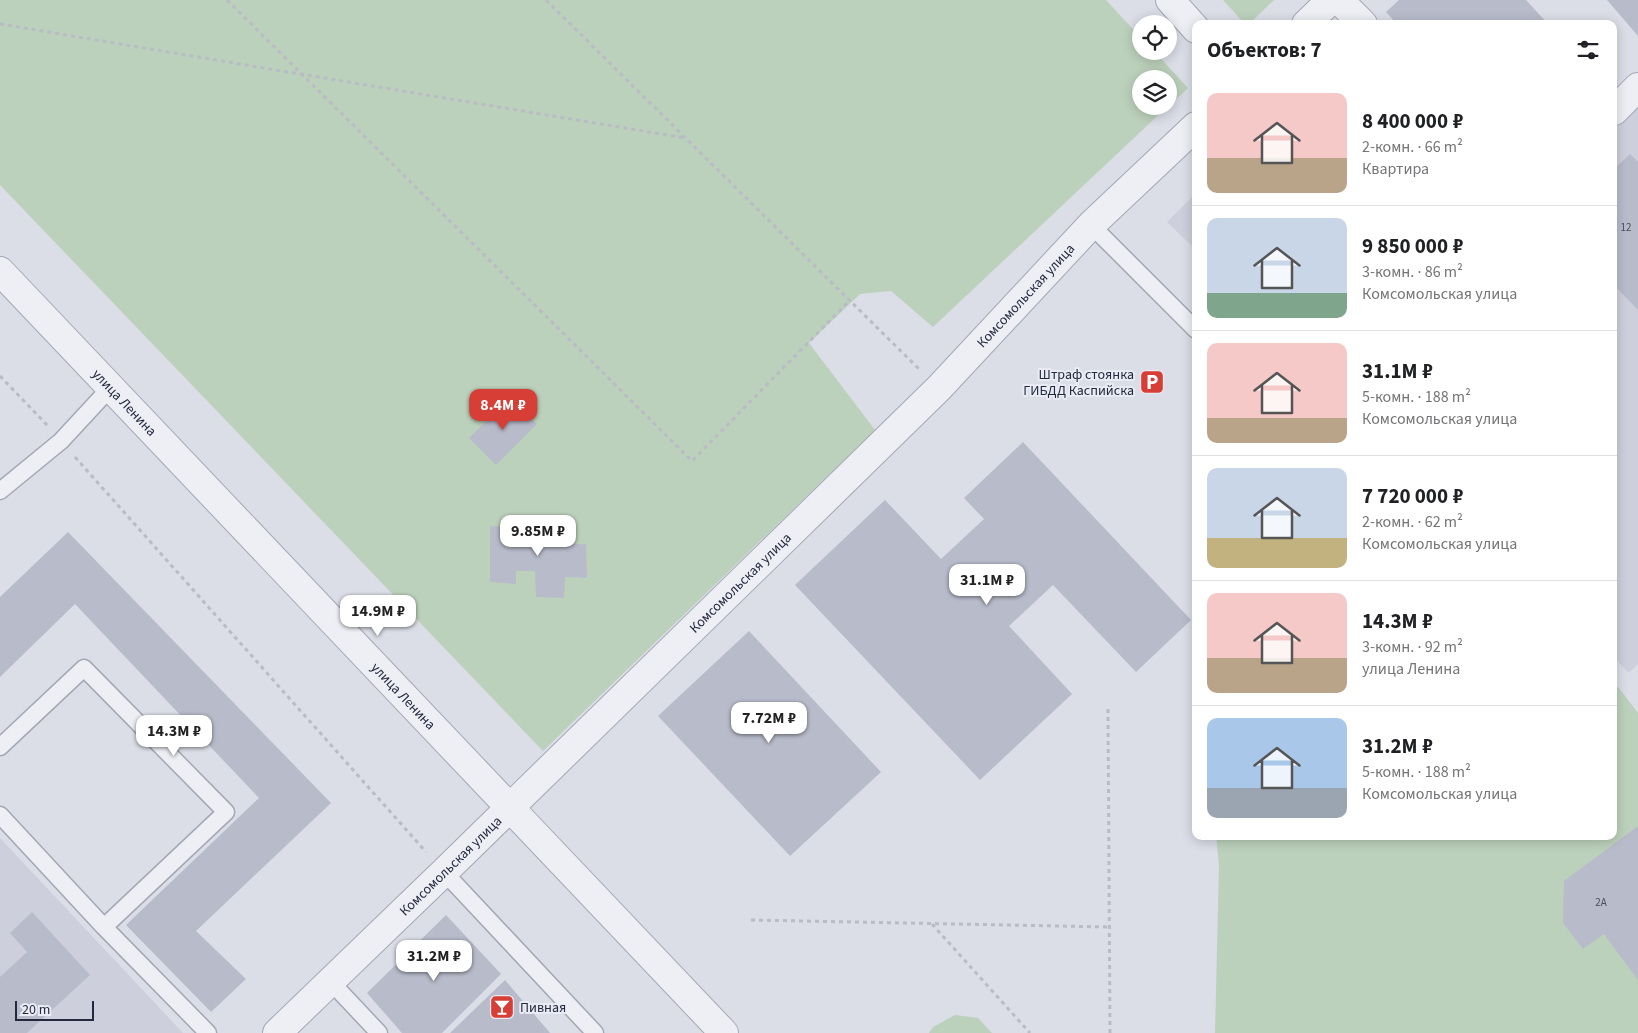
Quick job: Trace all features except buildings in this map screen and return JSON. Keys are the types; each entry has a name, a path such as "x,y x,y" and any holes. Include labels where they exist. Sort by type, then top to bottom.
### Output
{"street":[{"path":"1170,0 1192,25"},
{"path":"1310,20 1331,0"},
{"path":"1339,0 1359,20"},
{"path":"1617,108 1638,87"},
{"name":"Комсомольская улица","path":"277,1033 939,388 1090,225 1192,130"},
{"name":"улица Ленина","path":"0,271 724,1033"}],"lane":[{"path":"1090,225 1192,326"},
{"path":"0,491 61,441 111,387"},
{"path":"0,747 84,668 226,812 104,927"},
{"path":"0,815 104,927 208,1033"},
{"path":"444,872 595,1033"},
{"path":"330,982 379,1033"}],"path":[{"path":"227,0 692,461 849,301"},
{"path":"546,0 939,388"},
{"path":"0,24 685,138"},
{"path":"0,376 61,441 444,872"},
{"path":"1108,709 1110,1033"},
{"path":"751,920 1110,927"},
{"path":"932,924 1030,1033"}],"shaded area":[{"path":"1635,104 1638,107 1638,664 1629,673 1617,661 1617,123"},
{"path":"1192,197 1192,246 1167,222"},
{"path":"0,838 183,1033 0,1033"}],"green space":[{"path":"0,0 1106,0 1132,28 1132,60 1162,60 1171,70 1132,70 1132,115 1158,115 933,327 891,291 860,294 809,343 875,430 543,751 0,185"},
{"path":"1223,0 1274,0 1253,20 1241,20"},
{"path":"1177,76 1188,88 1177,98"},
{"path":"1617,686 1638,713 1638,1033 1215,1033 1219,865 1216,840 1617,840"},
{"path":"955,1015 978,1018 992,1033 929,1033 933,1027"}],"place":[{"name":"Штраф стоянка ГИБДД Каспийска","path":"1152,382"},
{"name":"Пивная","path":"502,1007"}]}
